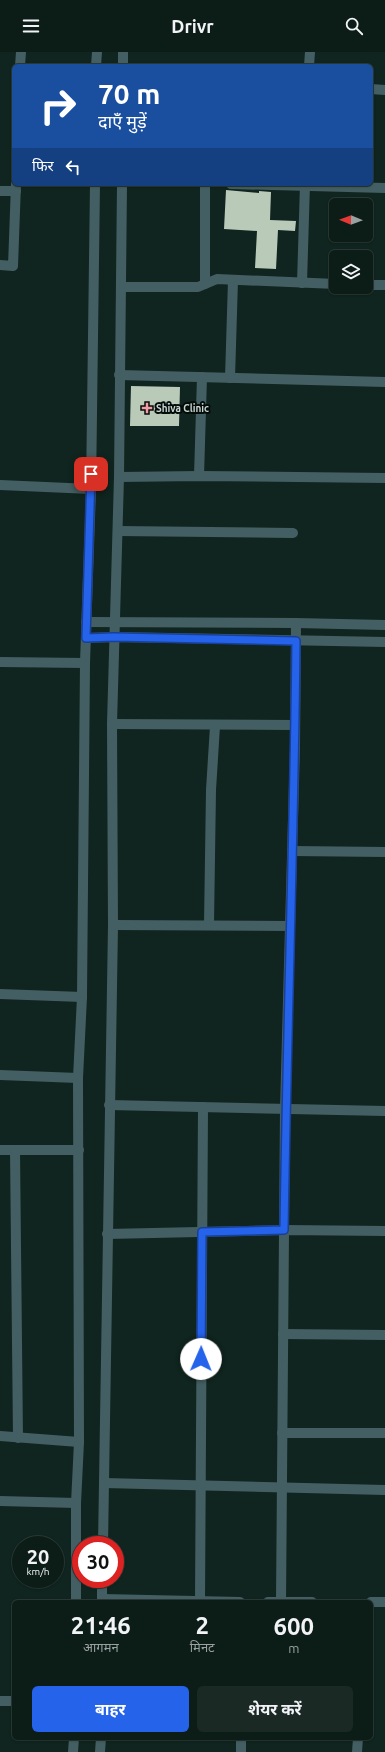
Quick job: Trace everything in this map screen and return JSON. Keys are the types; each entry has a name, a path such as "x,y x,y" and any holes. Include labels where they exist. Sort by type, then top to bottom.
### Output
{"street":[{"path":"20,64 21,52"},
{"path":"96,52 96,64"},
{"path":"123,64 124,52"},
{"path":"309,64 310,52"},
{"path":"373,89 385,90"},
{"path":"76,1600 76,1503 79,1442 78,1078 82,997 85,663 90,489 95,186"},
{"path":"103,1536 113,925 112,724 118,531 122,186"},
{"path":"205,284 206,186"},
{"path":"302,283 305,186"},
{"path":"332,186 385,188"},
{"path":"0,191 16,187 13,266 0,266 0,271"},
{"path":"121,288 198,287 217,279 329,284"},
{"path":"230,378 233,280"},
{"path":"373,285 385,285"},
{"path":"119,375 385,382"},
{"path":"199,476 202,377"},
{"path":"119,477 199,476 385,478"},
{"path":"0,485 90,489"},
{"path":"118,531 293,533"},
{"path":"86,622 385,625"},
{"path":"281,1600 285,1109 295,725 296,623"},
{"path":"86,638 114,637 385,642"},
{"path":"0,662 85,663"},
{"path":"112,724 215,726 295,725"},
{"path":"209,924 211,790 215,726"},
{"path":"292,851 385,852"},
{"path":"113,925 209,924 290,926"},
{"path":"0,994 82,997"},
{"path":"0,1075 78,1078"},
{"path":"109,1105 385,1111"},
{"path":"200,1600 203,1107"},
{"path":"0,1150 79,1150"},
{"path":"15,1150 18,1438"},
{"path":"107,1234 284,1230 385,1231"},
{"path":"283,1334 385,1335"},
{"path":"282,1433 385,1433"},
{"path":"0,1436 79,1442"},
{"path":"104,1483 385,1490"},
{"path":"0,1501 76,1503"},
{"path":"102,1588 102,1600"},
{"path":"373,1602 385,1602"},
{"path":"0,1701 12,1701"},
{"path":"73,1752 74,1740"},
{"path":"100,1740 100,1752"},
{"path":"241,1740 241,1752"},
{"path":"357,1752 358,1740"}],"building":[{"path":"226,190 259,193 259,191 271,192 270,220 296,221 295,231 278,230 276,269 255,268 257,231 224,229"},
{"path":"131,386 180,387 179,426 130,426"}],"place":[{"name":"Shiva Clinic","path":"147,408"}],"route":[{"path":"91,474 86,638 114,637 296,641 295,747 285,1109 284,1230 202,1232 201,1359"}]}
